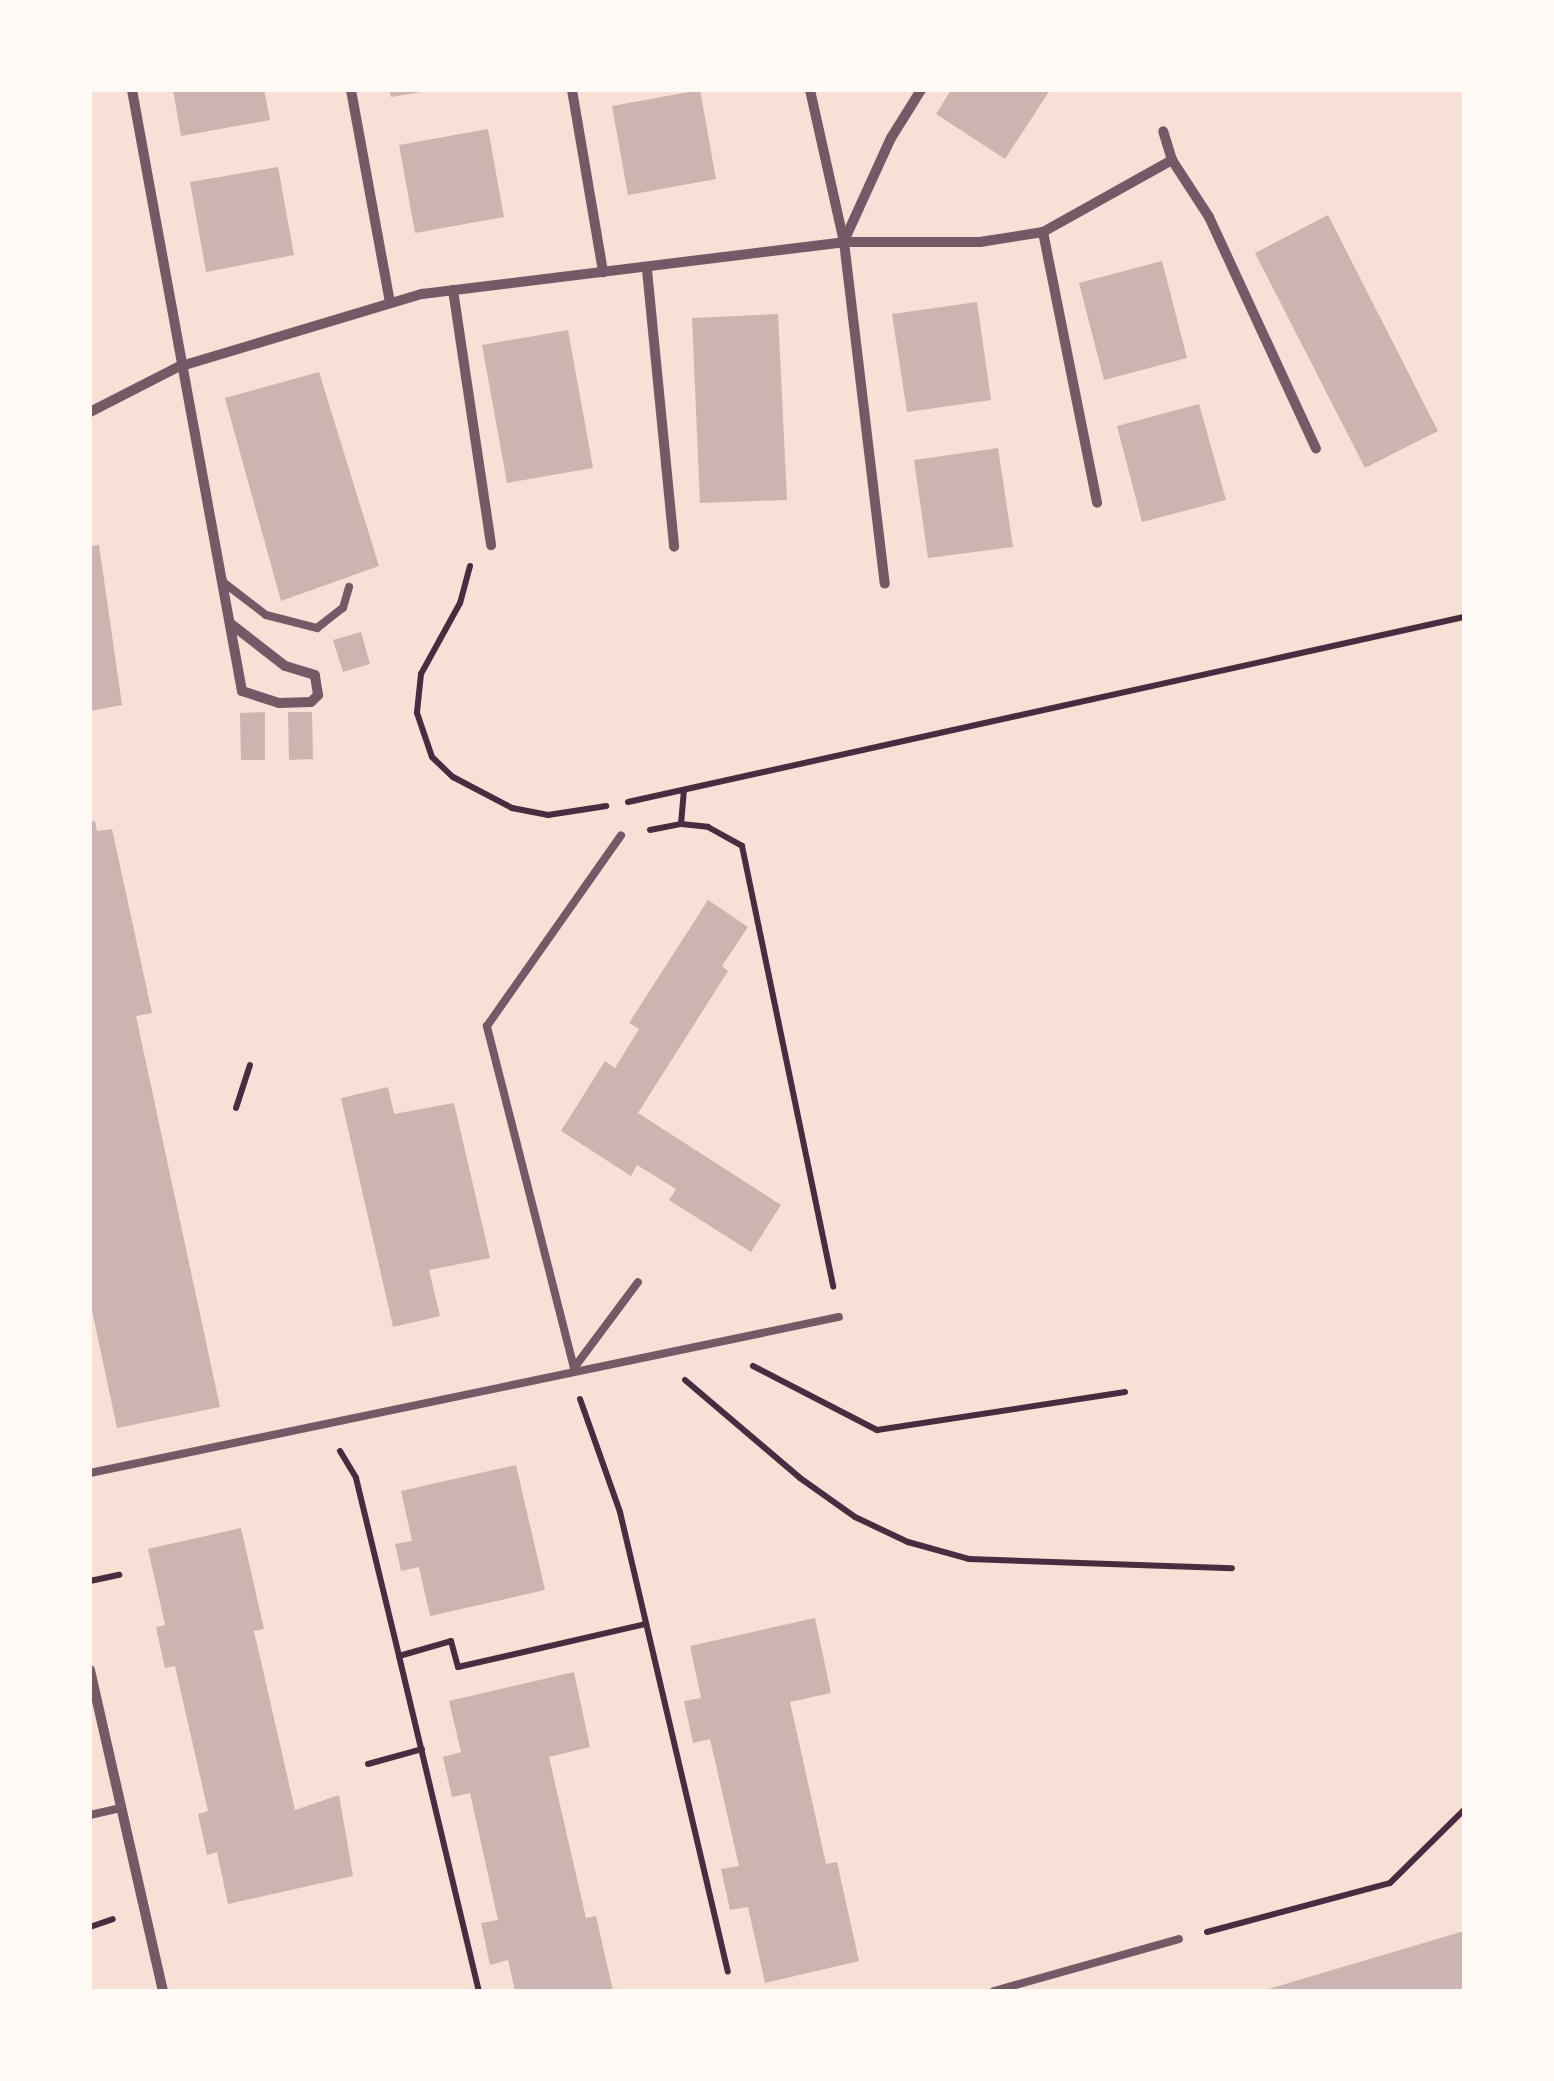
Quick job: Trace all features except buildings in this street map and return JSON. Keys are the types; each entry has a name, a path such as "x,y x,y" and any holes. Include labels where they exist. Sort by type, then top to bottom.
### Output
{"street":[{"path":"132,90 182,334 178,366 242,692 279,703 311,702 318,696 316,675 284,666 231,624"},
{"path":"351,90 390,302"},
{"path":"572,90 603,272"},
{"path":"810,90 844,242 885,584"},
{"path":"844,242 891,138 922,90"},
{"path":"1163,131 1172,160 1209,217 1316,449"},
{"path":"90,412 178,366 390,302 453,290 648,270 844,242 980,242 1043,232 1172,160"},
{"path":"1043,232 1097,503"},
{"path":"648,270 674,547"},
{"path":"453,290 490,544"},
{"path":"90,1670 162,1991"}],"lane":[{"path":"223,582 266,615 317,628 343,608 349,587"},
{"path":"574,1368 488,1026 621,835"},
{"path":"574,1368 638,1282"},
{"path":"90,1474 574,1368 840,1318"},
{"path":"90,1816 120,1808"},
{"path":"994,1991 1180,1939"}],"path":[{"path":"467,552 466,586 428,655 419,685 419,730 432,757 492,799 539,815 684,792 1464,617"},
{"path":"680,824 684,792"},
{"path":"621,835 680,824 708,827 742,846 840,1318"},
{"path":"236,1108 250,1065"},
{"path":"715,1340 794,1392 877,1430 1124,1392"},
{"path":"653,1352 800,1478 855,1517 908,1542 969,1558 1232,1568"},
{"path":"574,1368 588,1436 620,1512 728,1970"},
{"path":"314,1426 336,1444 356,1478 479,1991"},
{"path":"90,1581 119,1575"},
{"path":"400,1656 451,1641 458,1667 647,1624"},
{"path":"368,1764 422,1749"},
{"path":"1180,1939 1390,1883 1464,1810"}]}
